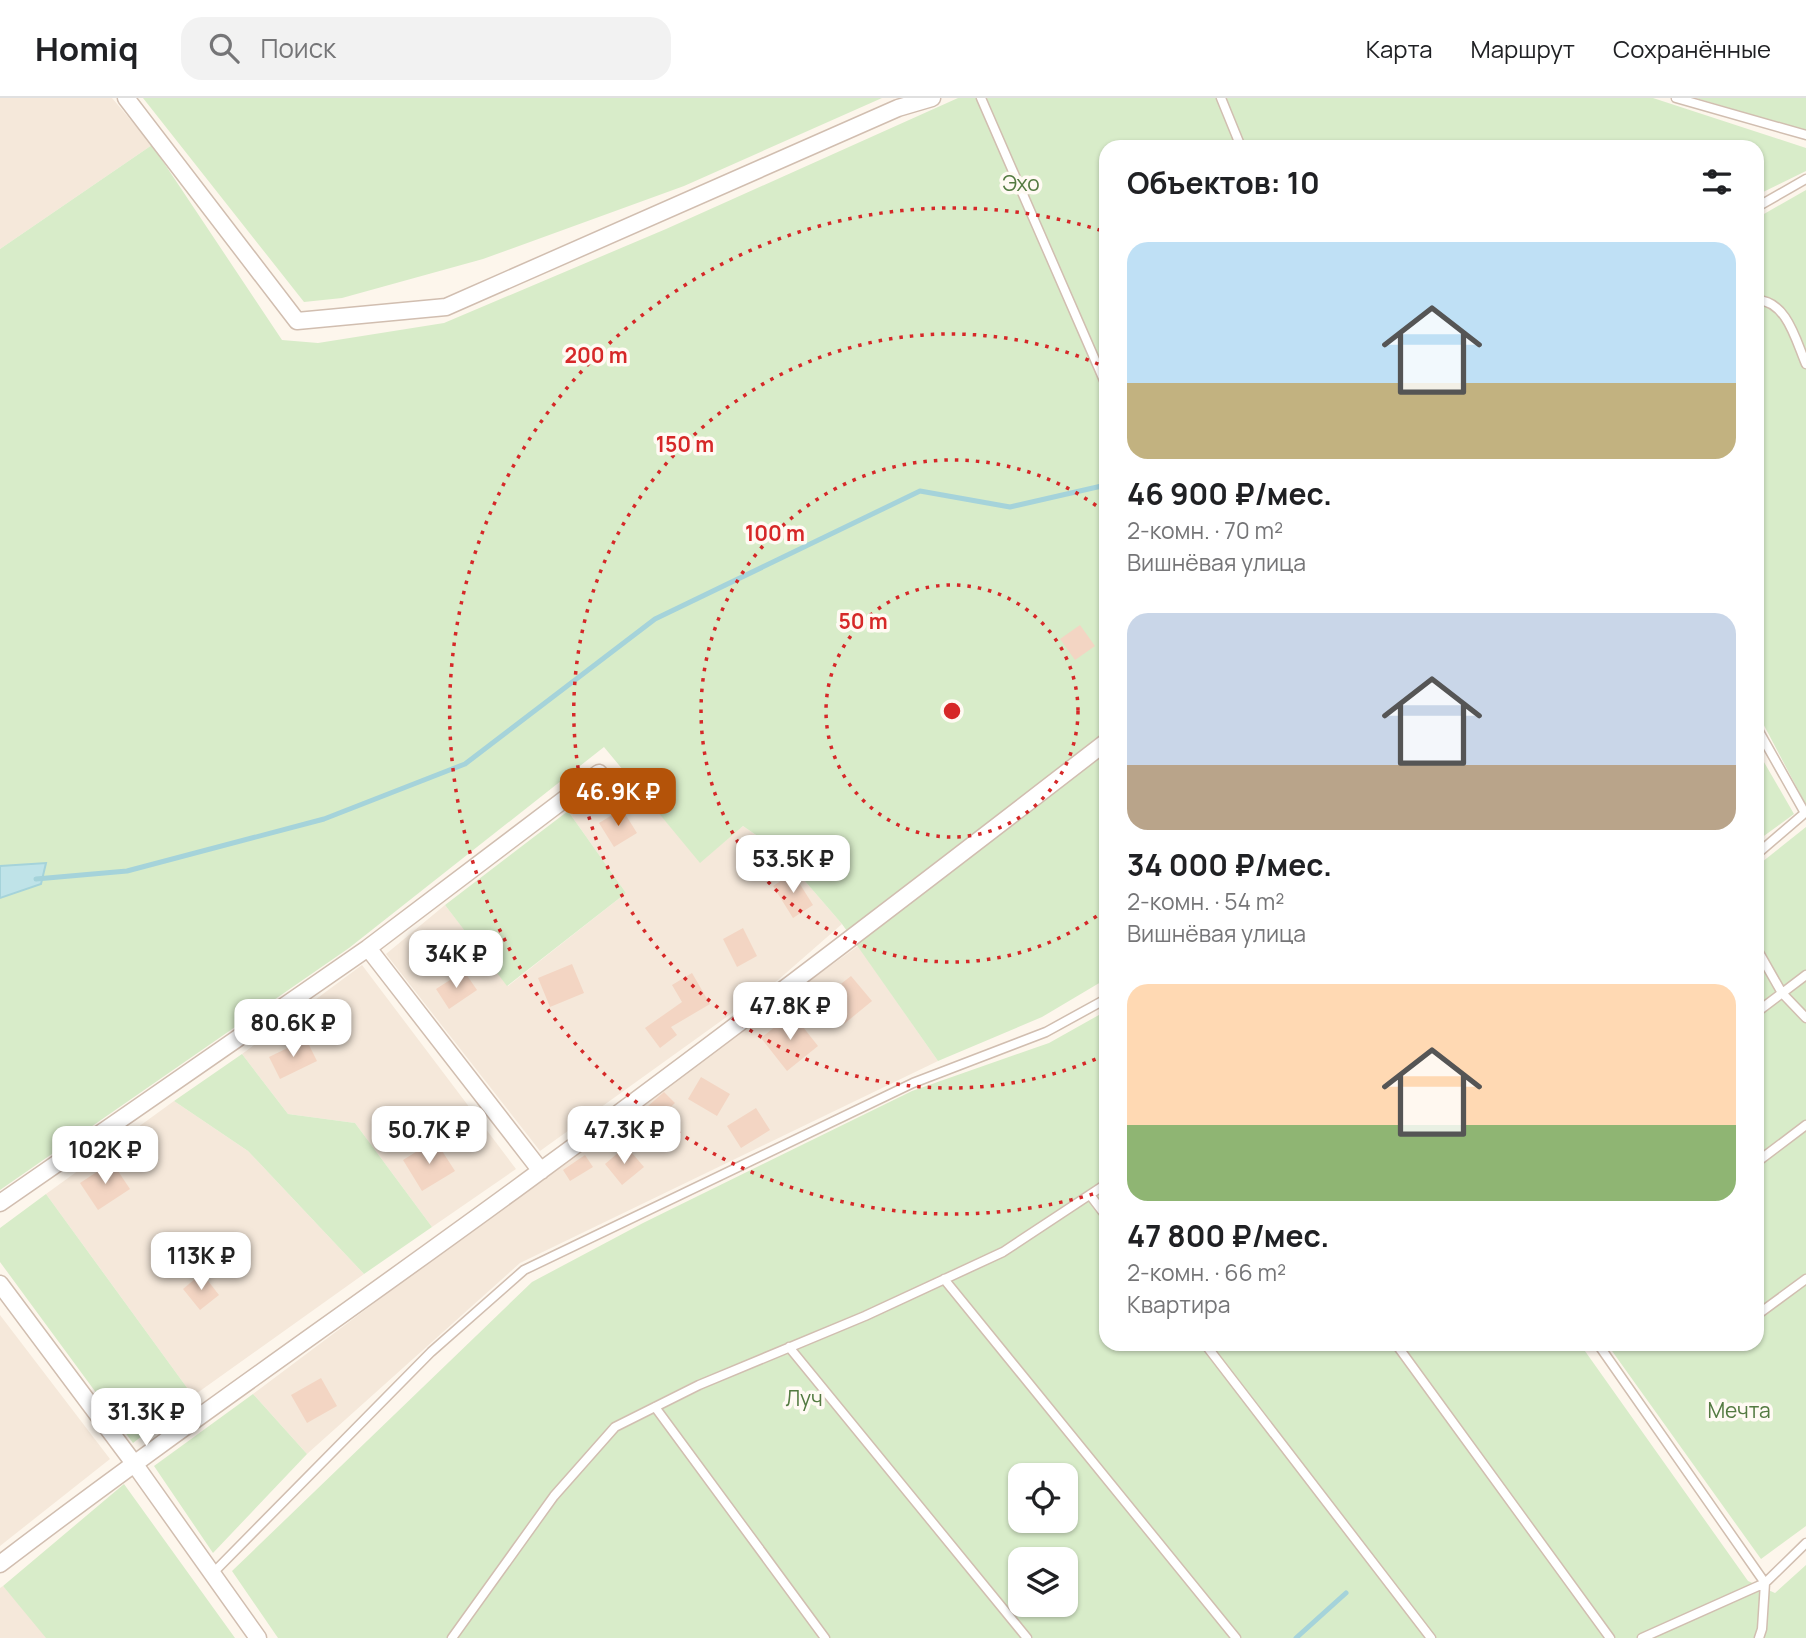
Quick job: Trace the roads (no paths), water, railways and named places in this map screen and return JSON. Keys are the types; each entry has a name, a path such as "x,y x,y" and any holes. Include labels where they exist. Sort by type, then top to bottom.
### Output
{"street":[{"path":"126,98 297,321 446,307 898,108 932,98"},
{"path":"0,1564 133,1462 541,1171 834,953 1099,747"},
{"path":"0,1203 368,948 599,773"},
{"path":"368,948 541,1171"},
{"path":"0,1284 133,1462 258,1638"}],"lane":[{"path":"981,98 1099,369"},
{"path":"1221,98 1238,140"},
{"path":"1676,98 1806,135"},
{"path":"1764,203 1806,179"},
{"path":"1764,300 1784,314 1806,364"},
{"path":"1764,740 1805,813 1764,848"},
{"path":"1764,961 1782,993 1806,1018"},
{"path":"1764,1007 1806,975"},
{"path":"212,1574 431,1352 524,1270 913,1083 1046,1032 1099,1003"},
{"path":"1764,1157 1806,1125"},
{"path":"452,1638 554,1496 615,1427 1003,1252 1099,1189"},
{"path":"1090,1195 1099,1207"},
{"path":"944,1279 1237,1638"},
{"path":"1764,1310 1806,1279"},
{"path":"789,1348 1027,1638"},
{"path":"1210,1351 1431,1638"},
{"path":"1401,1351 1609,1638"},
{"path":"1603,1351 1765,1583 1759,1638"},
{"path":"655,1407 825,1638"},
{"path":"1642,1638 1765,1583 1806,1543"}],"water":[{"path":"46,863 41,884 0,898 0,866"}],"waterway":[{"path":"36,879 127,871 324,819 465,764 655,619 920,491 1010,507 1099,487"},
{"path":"1296,1638 1346,1593"}],"park label":[{"name":"Эхо","path":"1021,184"},
{"name":"Луч","path":"804,1399"},
{"name":"Мечта","path":"1739,1411"}]}
